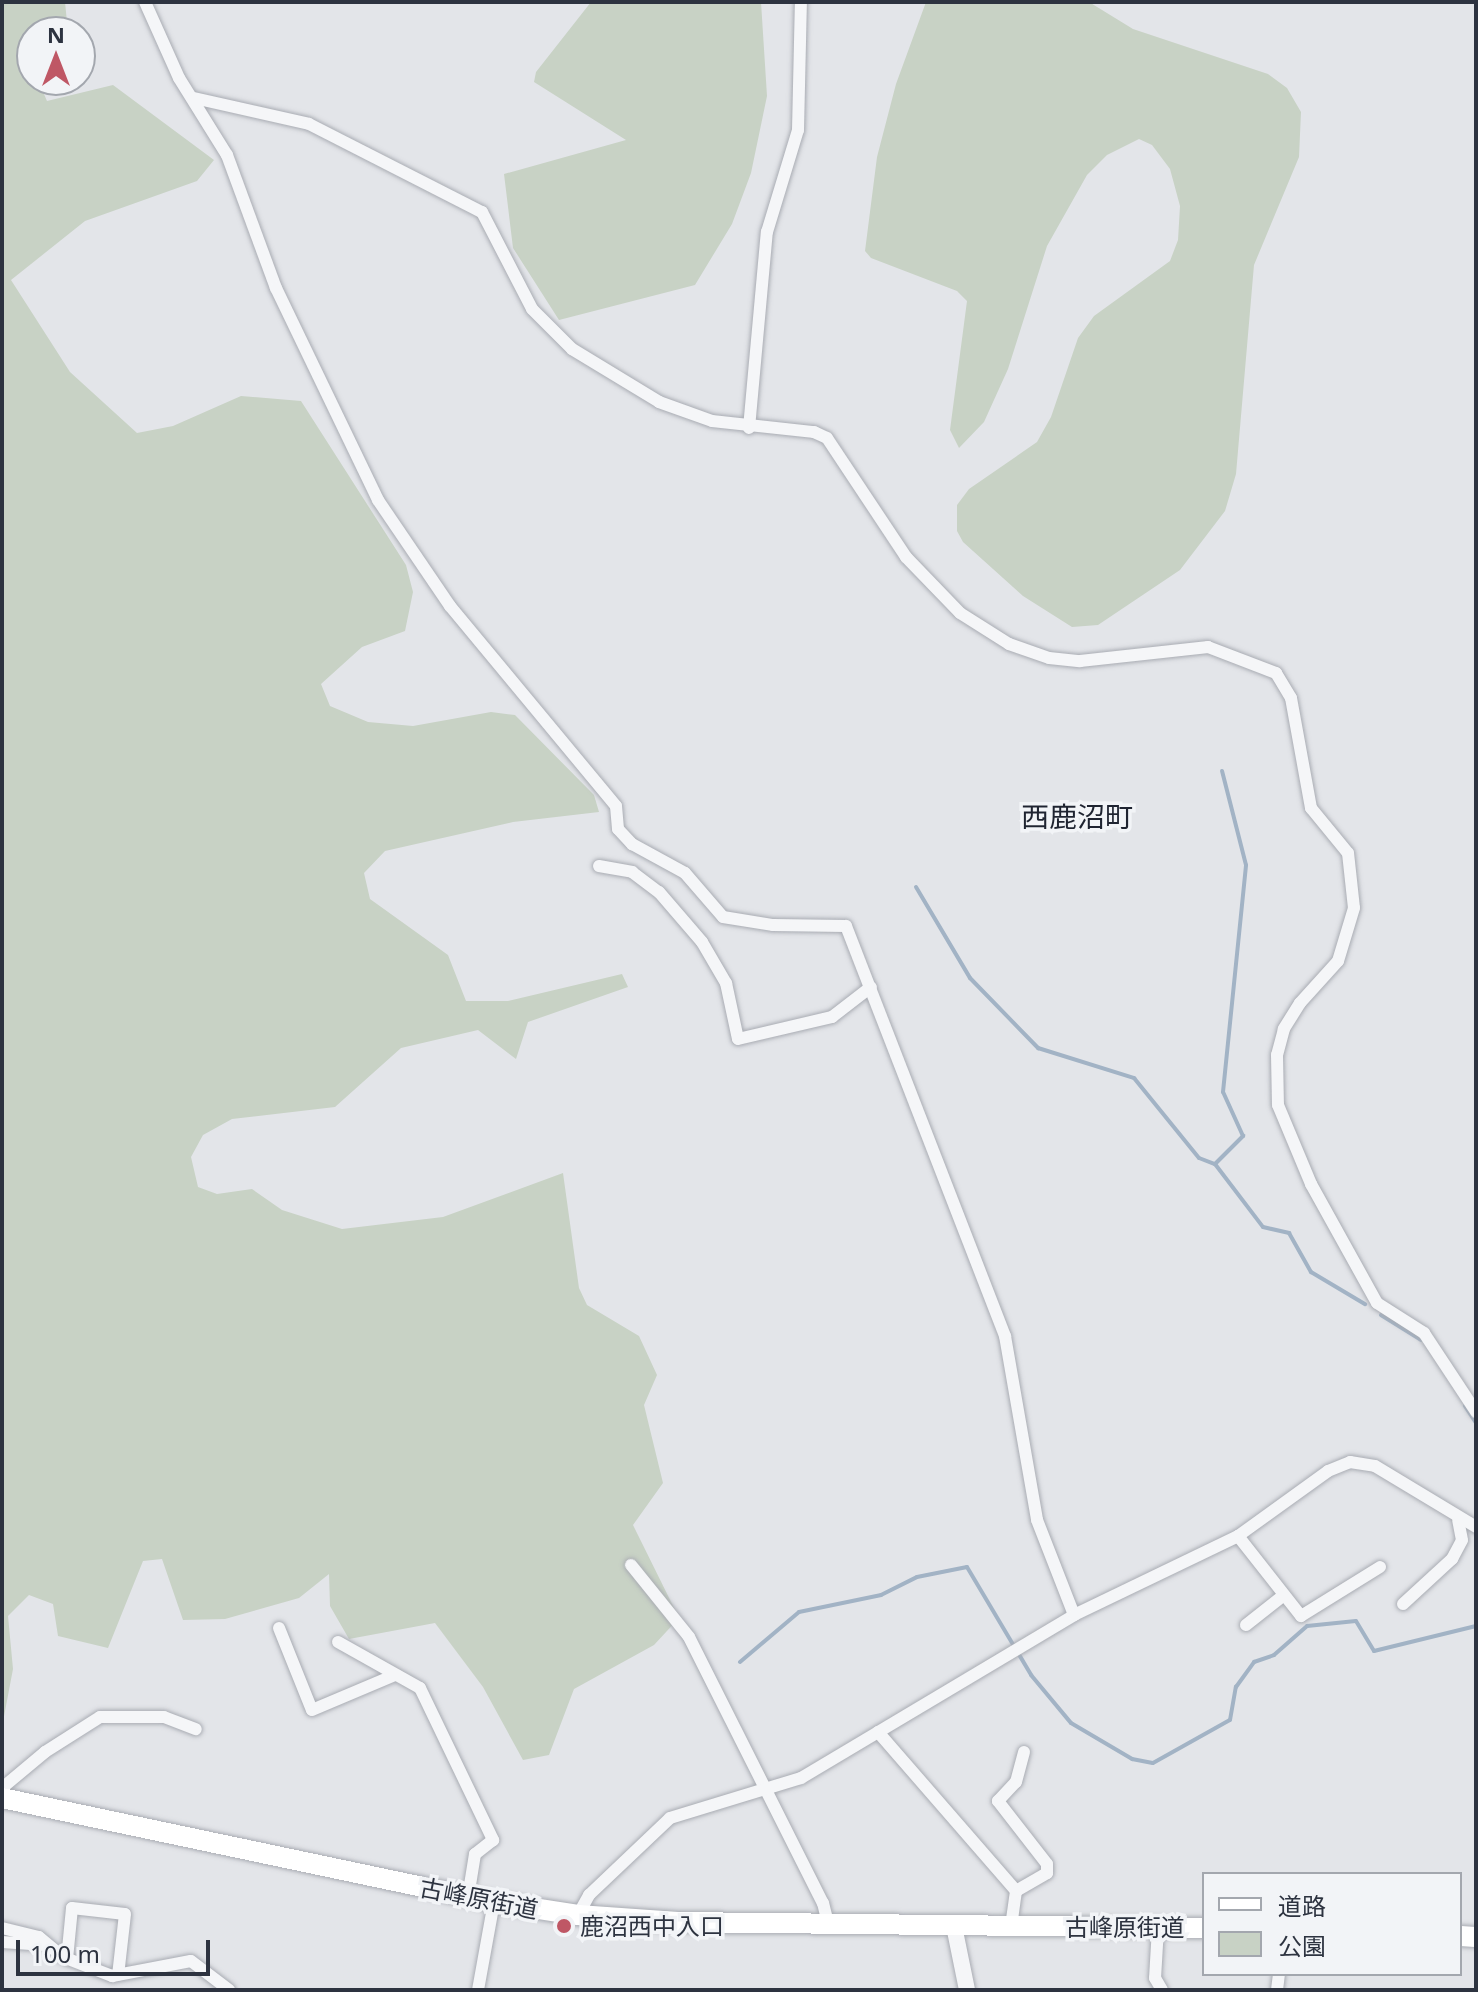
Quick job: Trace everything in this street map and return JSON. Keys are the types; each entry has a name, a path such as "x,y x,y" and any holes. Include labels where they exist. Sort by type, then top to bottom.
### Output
{"main road":[{"name":"古峰原街道","path":"2,1798 468,1897 578,1915 954,1926 1202,1928"}],"street":[{"path":"145,2 179,78 194,98 239,182 276,288 378,500 450,606 616,806 618,829 632,844 685,873 723,917 773,925 846,926 1005,1336 1037,1520 1074,1615"},
{"path":"749,428 767,232 798,130 801,2"},
{"path":"194,98 309,124 482,212 515,285 572,349 659,402 749,428 814,432 827,438 906,557 960,613 1009,644 1049,658 1080,661 1208,647 1250,660 1283,681 1291,698 1311,808 1348,853 1354,908 1338,961 1300,1003 1284,1029 1277,1055 1278,1105 1298,1159 1377,1303 1424,1333 1476,1412"},
{"path":"599,866 632,872 659,892 702,942 726,983 738,1039 832,1017 871,987"},
{"path":"578,1915 589,1895 670,1818 766,1793 801,1778 1074,1615 1238,1536 1328,1471 1350,1462 1375,1466 1458,1520 1476,1527"},
{"path":"1403,1604 1452,1559 1462,1540 1458,1520"},
{"path":"1238,1536 1301,1616 1380,1567"},
{"path":"631,1565 689,1637 828,1923"},
{"path":"1246,1625 1284,1595"},
{"path":"279,1628 312,1710 395,1675"},
{"path":"338,1642 420,1688 493,1840 475,1854 468,1897"},
{"path":"2,1788 45,1752 100,1717 164,1717 196,1729"},
{"path":"878,1732 1016,1891 1011,1927"},
{"path":"1016,1891 1047,1873 1047,1864 998,1801 1016,1782 1024,1752"},
{"path":"478,1990 494,1902"},
{"path":"67,1959 72,1908 125,1914 118,1975"},
{"path":"954,1926 967,1990"},
{"path":"2,1928 48,1945 67,1959 118,1975 179,1959 191,1961 229,1990"},
{"path":"1158,1928 1155,1978 1162,1990"},
{"path":"2,1942 48,1945"}],"green space":[{"path":"2,2 65,2 66,16 16,16 16,96 45,96 47,101 68,96 96,96 96,89 113,85 214,160 197,181 85,221 11,280 70,372 137,433 173,426 241,396 301,401 406,565 413,592 405,631 362,647 321,684 330,706 368,722 413,726 491,712 515,715 594,795 599,812 513,822 385,851 364,873 370,899 448,955 466,1001 508,1001 622,974 628,987 528,1022 516,1059 478,1030 401,1048 335,1107 232,1119 203,1135 191,1157 198,1187 217,1194 252,1189 282,1210 342,1229 443,1217 563,1173 579,1288 587,1305 639,1336 657,1375 644,1405 663,1483 633,1525 679,1618 654,1645 574,1689 549,1755 523,1760 483,1687 435,1623 349,1639 330,1606 329,1574 299,1598 225,1619 183,1620 162,1559 143,1561 108,1648 58,1636 53,1604 29,1595 8,1616 13,1669 2,1727"},
{"path":"591,2 761,2 767,96 751,173 732,224 695,285 559,320 513,248 504,174 626,140 534,82 536,72"},
{"path":"926,2 1089,2 1133,29 1268,74 1287,88 1301,112 1299,157 1254,265 1236,474 1225,511 1180,570 1098,625 1072,627 1023,596 963,542 957,531 957,505 969,489 1037,442 1051,417 1078,338 1094,316 1170,261 1178,240 1180,206 1170,169 1152,145 1139,139 1107,155 1087,175 1047,246 1008,369 984,422 959,448 950,430 967,301 957,291 871,258 865,251 877,157 896,84"}],"waterway":[{"path":"1215,1164 1243,1136 1223,1092 1246,865 1222,771"},
{"path":"916,887 970,978 1038,1048 1134,1078 1199,1158 1215,1164 1263,1227 1289,1233 1311,1272 1365,1304"},
{"path":"1381,1315 1421,1340"},
{"path":"1465,1406 1476,1423"},
{"path":"740,1662 799,1612 881,1595 917,1577 967,1567 1031,1675 1071,1723 1132,1759 1153,1763 1230,1720 1236,1687 1254,1662 1274,1655 1307,1626 1356,1621 1374,1651 1476,1626"}],"place":[{"name":"鹿沼西中入口","path":"564,1926"}],"district":[{"name":"西鹿沼町","path":"1077,816"}]}
